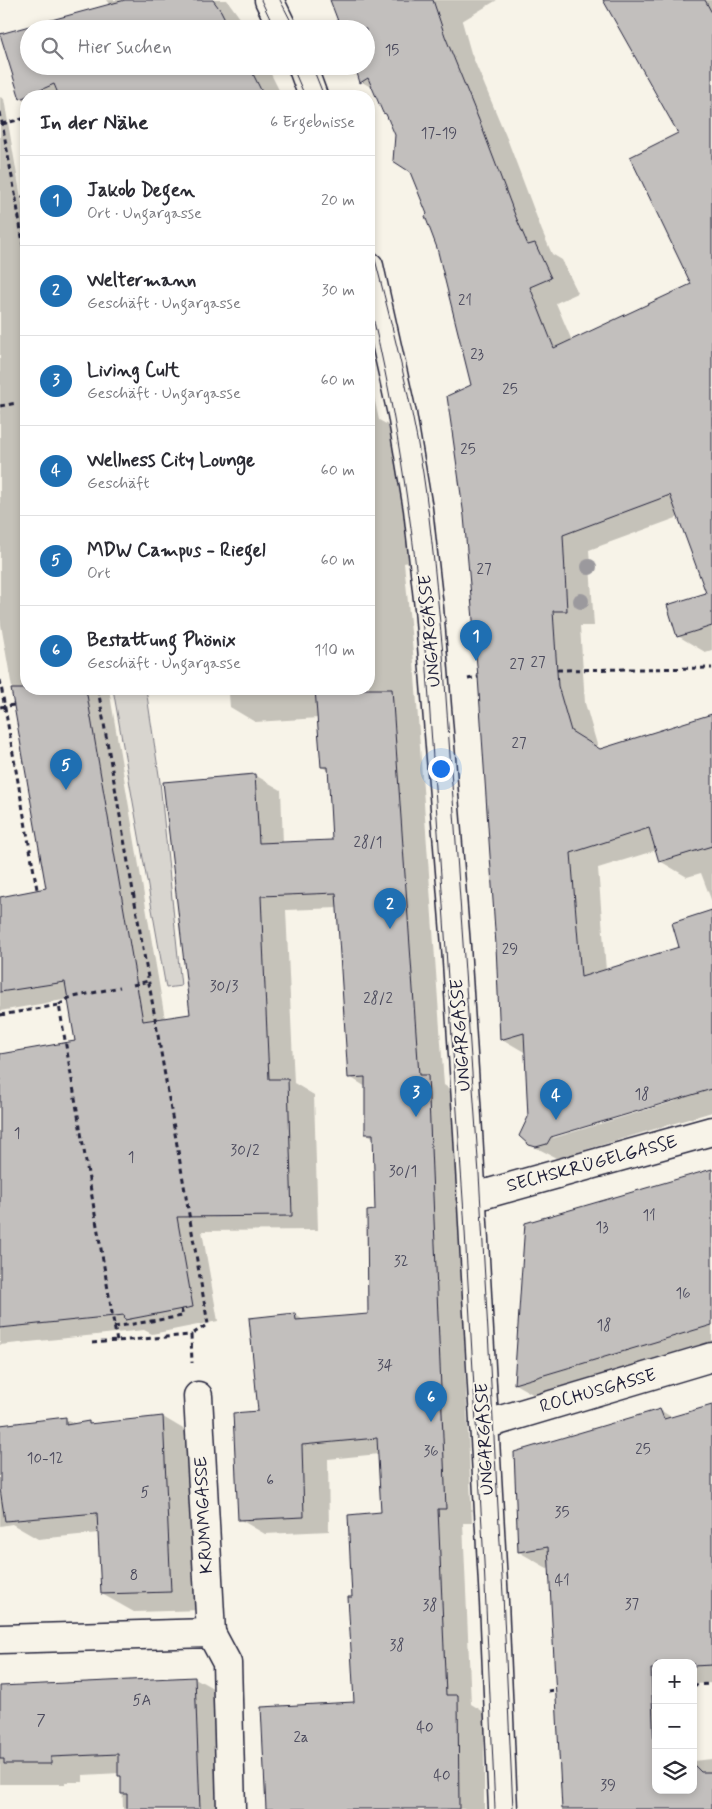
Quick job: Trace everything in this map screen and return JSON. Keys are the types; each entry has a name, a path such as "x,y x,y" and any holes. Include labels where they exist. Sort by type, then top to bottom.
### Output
{"main road":[{"path":"269,0 279,20"},
{"path":"305,75 311,90"},
{"name":"UNGARGASSE","path":"375,293 402,414 418,509 429,608 456,946 502,1747 503,1809"},
{"name":"SECHSKRÜGELGASSE","path":"471,1198 712,1131"},
{"name":"ROCHUSGASSE","path":"484,1425 712,1357"},
{"name":"KRUMMGASSE","path":"198,1396 211,1633 227,1663 231,1809"},
{"path":"0,1639 211,1633"}],"path":[{"path":"0,112 20,225"},
{"path":"2,124 20,120"},
{"path":"16,199 20,198"},
{"path":"0,406 17,403"},
{"path":"557,670 712,668"},
{"path":"0,680 37,889"},
{"path":"92,1343 191,1335 208,1324 99,695"},
{"path":"0,707 14,705"},
{"path":"133,985 148,981"},
{"path":"0,1015 59,1005 68,998 120,986"},
{"path":"59,1005 117,1342"},
{"path":"114,1327 183,1316 181,1309"},
{"path":"191,1335 192,1366 198,1396"},
{"path":"697,1685 712,1684"},
{"path":"548,1691 555,1690"}],"shaded area":[{"path":"114,695 147,695 160,782 181,986 166,988"}],"building":[{"path":"125,0 213,0 226,20 51,20"},
{"path":"330,0 433,0 445,36 515,215 528,245 535,243 551,278 530,287 554,348 691,284 630,157 678,133 603,0 705,0 712,13 712,626 677,637 667,605 706,593 670,495 563,535 567,611 553,611 558,686 571,731 600,749 712,714 712,846 659,862 649,828 571,853 581,977 679,947 672,923 712,910 712,1089 551,1137 547,1144 536,1147 529,1145 519,1136 528,1117 524,1033 500,1040 496,945 478,677 464,516 447,396 471,385 437,248 425,216 427,214 410,172 393,161 395,135 386,114 383,113 375,90 373,90 368,78 360,83 358,75 375,75 375,20 338,20"},
{"path":"20,29 20,75 254,75 261,90 56,90 54,84 40,90 20,90 20,99 0,34"},
{"path":"11,689 20,689 20,695 87,695 143,1021 190,1014 163,782 255,774 259,843 332,840 328,767 321,767 315,695 375,695 375,689 392,689 419,1075 428,1075 446,1509 438,1509 446,1695 458,1695 459,1809 266,1809 261,1707 354,1702 348,1597 352,1597 348,1515 381,1512 377,1438 302,1445 304,1517 238,1520 233,1413 258,1411 249,1318 295,1313 296,1320 368,1314 367,1211 375,1210 373,1134 365,1134 365,1077 348,1078 336,893 261,896 269,1079 288,1079 292,1216 177,1217 193,1307 125,1320 124,1315 0,1328 0,1054 75,1041 65,982 0,992 0,897 46,888"},
{"path":"712,1169 712,1325 514,1384 525,1223"},
{"path":"712,1405 712,1665 697,1666 697,1659 652,1659 652,1794 697,1794 697,1768 701,1772 712,1772 712,1809 562,1809 548,1547 518,1552 514,1452 660,1409 664,1419"},
{"path":"163,1416 171,1592 101,1594 97,1513 5,1521 0,1489 0,1425 66,1417 66,1425 89,1421 89,1424"},
{"path":"195,1677 200,1809 127,1809 127,1794 121,1794 121,1776 118,1776 118,1754 51,1757 51,1764 4,1764 4,1759 0,1759 0,1686"}],"tram line":[{"path":"261,0 271,20"},
{"path":"280,0 290,20"},
{"path":"296,75 302,90"},
{"path":"316,75 322,90"},
{"path":"375,260 399,354 418,443 429,518 443,654 479,1174 513,1809"},
{"path":"375,326 405,484 427,670 464,1214 484,1562 495,1809"}],"place":[{"name":"Jakob Degen","path":"476,661"},
{"name":"MDW Campus - Riegel","path":"66,790"},
{"name":"Weltermann","path":"390,929"},
{"name":"Living Cult","path":"416,1117"},
{"name":"Wellness City Lounge","path":"556,1120"},
{"name":"Bestattung Phönix","path":"431,1422"}]}
